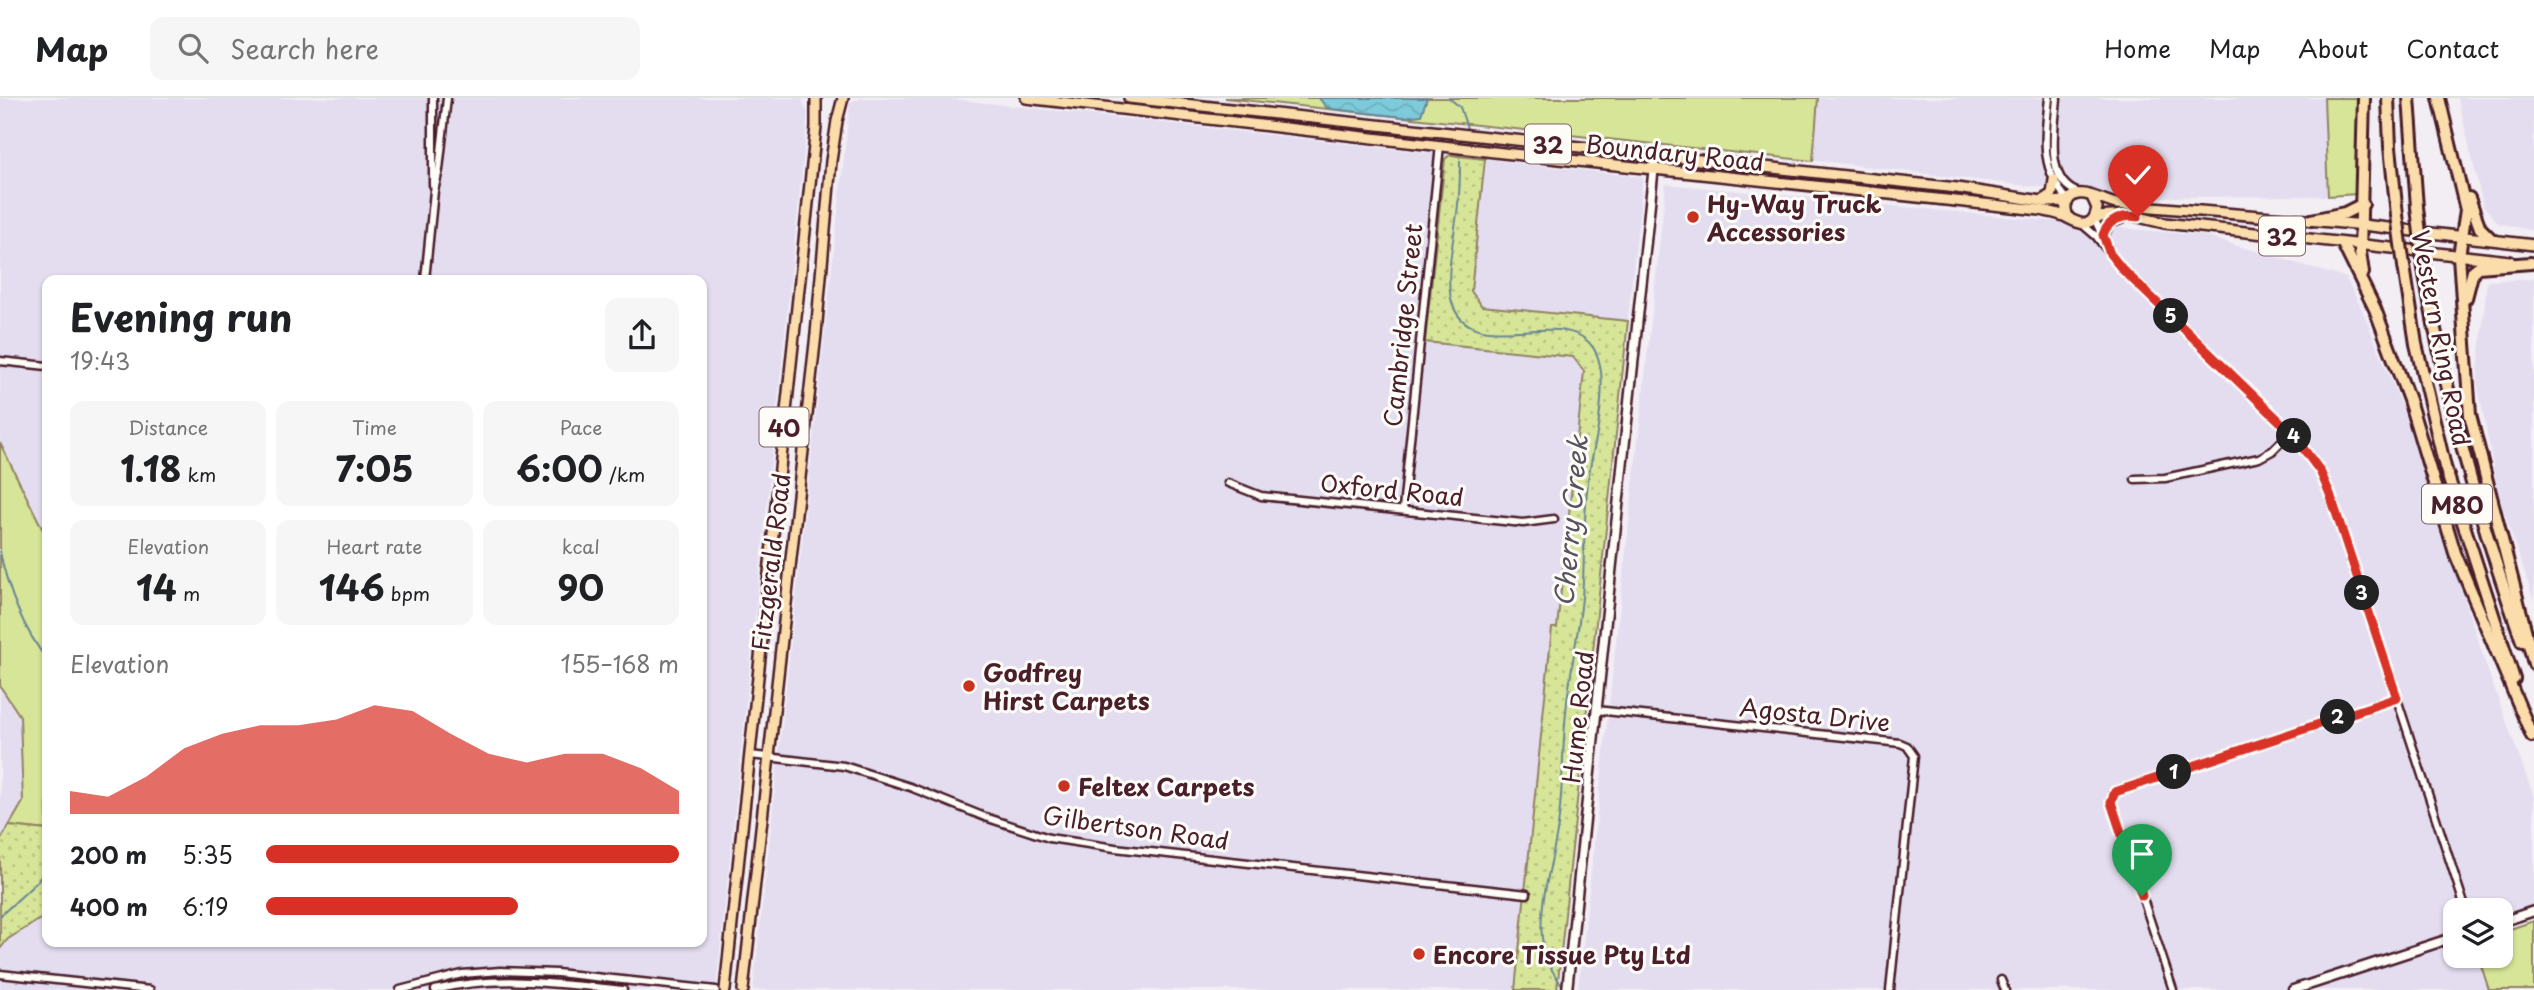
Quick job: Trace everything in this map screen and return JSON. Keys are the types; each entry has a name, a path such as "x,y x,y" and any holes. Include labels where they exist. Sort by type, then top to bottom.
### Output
{"highway":[{"path":"2364,98 2361,265 2409,400 2459,563 2533,739"},
{"name":"Western Ring Road","path":"2388,98 2397,215 2424,381 2445,467 2533,739"},
{"name":"Western Ring Road","path":"2409,98 2417,207 2436,340 2463,455 2487,537 2534,676"},
{"path":"2440,98 2466,210 2459,256 2473,431 2534,664"},
{"path":"2448,132 2477,222 2491,239"},
{"path":"2311,220 2345,213 2363,204"},
{"path":"2343,244 2371,299"},
{"path":"2464,315 2467,289 2475,269 2486,264 2533,263"}],"main road":[{"name":"Fitzgerald Road","path":"725,990 816,127 816,98"},
{"name":"Fitzgerald Road","path":"743,990 831,161 836,121 843,98"},
{"name":"Boundary Road","path":"1026,98 2026,208 2069,218"},
{"name":"Boundary Road","path":"1129,98 1993,192 2042,201 2068,201"},
{"path":"1440,145 1441,132"},
{"path":"2042,201 2052,194 2054,180"},
{"name":"32","path":"2068,201 2081,193 2117,204 2362,225 2534,245"},
{"path":"2092,197 2097,208 2094,218"},
{"path":"2068,201 2066,209 2069,218"},
{"path":"2103,235 2109,223 2130,215"},
{"name":"32","path":"2069,218 2082,224 2094,218 2130,215 2164,223 2533,263"},
{"path":"785,422 805,424"}],"street":[{"path":"2049,98 2045,151 2048,168 2068,201"},
{"path":"2057,98 2053,140 2056,162 2068,187 2081,193"},
{"path":"426,275 434,191 433,99 447,100 434,191"},
{"name":"Cambridge Street","path":"1403,509 1440,145"},
{"name":"Hume Road","path":"1567,990 1655,156"},
{"path":"2094,218 2110,254"},
{"path":"2082,224 2096,236 2123,270 2291,432 2320,471 2330,494 2462,898"},
{"path":"0,361 42,365"},
{"path":"2135,479 2165,478 2259,458 2272,452 2291,432"},
{"name":"Oxford Road","path":"1228,483 1261,496 1523,523 1554,519"},
{"path":"2173,990 2111,798 2119,790 2397,698"},
{"name":"Agosta Drive","path":"1597,710 1900,743 1907,746 1913,756 1890,990"},
{"name":"Gilbertson Road","path":"750,755 844,766 1049,838 1115,848 1527,894"},
{"path":"2513,918 2534,911"},
{"path":"2293,990 2443,941"},
{"path":"400,990 438,979 480,972 556,973 716,990"},
{"path":"556,973 556,983"},
{"path":"0,974 150,990"},
{"path":"2001,980 2005,990"},
{"path":"435,990 482,981 556,983 623,990"}],"shaded area":[{"path":"0,98 801,98 808,113 716,990 0,990"},
{"path":"862,98 942,98 1643,177 1557,990 753,990 850,102"},
{"path":"1817,98 2324,98 2328,196 2147,197 1811,160"},
{"path":"2458,98 2534,98 2534,231 2498,223 2483,206"},
{"path":"1666,184 2205,236 2346,278 2361,307 2400,402 2489,674 2534,797 2534,906 2513,912 2513,898 2443,898 2443,968 2482,968 2489,990 1578,990"},
{"path":"2534,279 2534,601 2499,497 2477,382 2487,281"}],"green space":[{"path":"1225,98 1818,98 1813,161"},
{"path":"2324,98 2359,98 2357,194 2328,196"},
{"path":"1450,155 1485,159 1471,291 1482,306 1628,321 1557,990 1515,990 1552,628 1557,628 1584,371 1573,357 1425,342 1445,159"},
{"path":"0,443 42,528 42,829 9,826 23,802 20,716 0,686"},
{"path":"9,826 42,829 42,918 8,939 0,949 0,841"},
{"path":"2534,921 2534,990 2489,990 2482,968 2513,968 2513,928"}],"water":[{"path":"1319,98 1427,98 1421,115 1404,117 1332,109 1326,107"}],"waterway":[{"name":"Cherry Creek","path":"1449,98 1460,107 1467,128"},
{"name":"Cherry Creek","path":"1460,161 1459,199 1449,271 1454,308 1467,324 1486,331 1557,330 1578,335 1593,348 1601,372 1600,414 1586,496 1582,598 1565,720 1559,818 1541,924 1547,958 1563,986"},
{"path":"0,552 18,609 42,652"},
{"path":"0,916 42,875"}],"place":[{"name":"Hy-Way Truck Accessories","path":"1693,217"},
{"name":"Godfrey Hirst Carpets","path":"969,686"},
{"name":"Feltex Carpets","path":"1064,786"},
{"name":"Encore Tissue Pty Ltd","path":"1419,954"}],"route":[{"path":"2138,217 2130,215 2113,220 2106,226 2103,235 2110,254 2123,270 2306,449 2330,494 2397,698 2115,792 2111,802 2142,896"}]}
